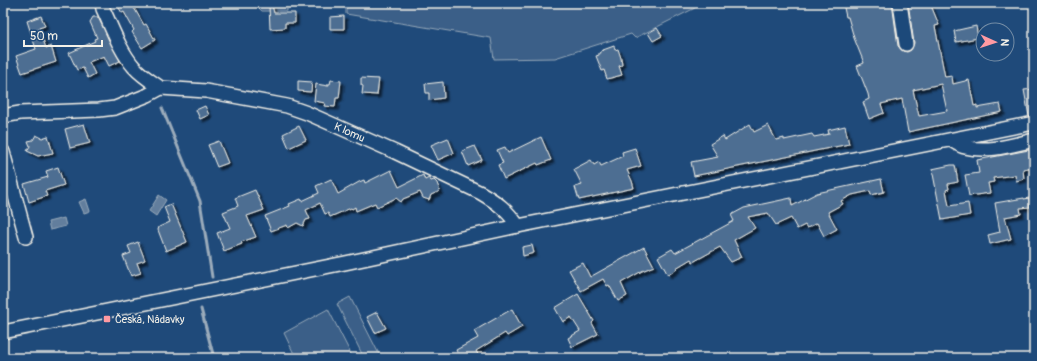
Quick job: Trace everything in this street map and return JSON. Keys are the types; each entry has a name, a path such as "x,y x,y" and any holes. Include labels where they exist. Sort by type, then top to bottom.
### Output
{"street":[{"name":"K lomu","path":"102,3 103,9 129,60 140,74 161,88 206,91 286,106 307,113 395,152 481,193 494,200 506,210 518,226"},
{"path":"900,3 906,44"},
{"path":"3,116 20,112 99,110 115,108 148,95 161,88"},
{"path":"3,332 518,226 1034,123"},
{"path":"951,140 964,147 979,150 1034,140"},
{"path":"3,152 26,237"}],"shaded area":[{"path":"253,3 287,3 287,11 262,11"},
{"path":"292,3 703,3 635,38 631,34 555,58 494,59 491,38 346,14 346,7"},
{"path":"159,195 166,200 156,216 149,211"},
{"path":"86,199 90,211 84,213 79,202"},
{"path":"64,218 66,226 50,230 48,222"},
{"path":"350,297 381,358 364,358 337,304"},
{"path":"328,309 353,358 296,358 284,333"}],"building":[{"path":"116,3 139,3 133,6 155,40 142,48 132,32 134,30 124,12 122,13"},
{"path":"843,3 892,3 898,46 903,51 907,52 911,50 914,43 908,3 930,3 939,25 935,26 945,77 952,76 953,84 969,80 974,106 977,105 977,108 1000,104 1002,112 908,132 902,99 881,104 884,113 869,119 863,102 869,99 868,94 857,66 864,63 854,38 848,17 846,17","holes":["941,84 947,111 919,116 913,90"]},
{"path":"269,5 272,5 274,13 295,13 295,23 285,23 285,28 270,29"},
{"path":"41,16 45,26 39,28 46,48 51,46 56,62 22,73 16,56 36,49 27,21"},
{"path":"344,16 344,29 330,29 330,17"},
{"path":"93,17 98,17 120,61 109,66 104,56 89,62 95,74 88,78 83,68 77,70 69,53 95,41 94,39 97,38 90,22"},
{"path":"975,26 975,39 956,42 954,31"},
{"path":"657,28 662,36 653,41 648,33"},
{"path":"614,46 615,50 618,49 621,58 622,65 619,66 622,75 607,79 596,56 603,50"},
{"path":"361,78 379,79 377,95 362,94 363,86 361,85"},
{"path":"331,80 341,81 339,98 336,98 335,107 324,106 325,103 314,101 316,84 328,86"},
{"path":"298,81 312,82 311,92 298,91"},
{"path":"443,82 444,98 429,100 429,93 426,93 425,84"},
{"path":"1034,89 1034,115 1029,116 1024,90"},
{"path":"205,106 209,115 200,119 196,110"},
{"path":"84,124 90,143 70,148 65,129"},
{"path":"750,124 754,132 768,125 776,140 784,138 784,140 812,134 814,137 829,134 828,130 845,126 849,144 694,176 691,162 718,157 710,144 723,136 725,140"},
{"path":"299,126 306,140 289,148 283,134"},
{"path":"36,135 42,138 48,136 53,153 38,156 27,151 30,146 28,141 33,140"},
{"path":"541,137 551,160 538,165 537,163 504,179 498,165 503,163 497,150 505,147 508,153"},
{"path":"448,138 454,153 438,160 431,145"},
{"path":"219,141 228,163 217,167 208,145"},
{"path":"475,146 482,160 468,166 462,151"},
{"path":"635,148 641,166 627,170 634,188 579,200 575,187 582,185 574,169 591,160 594,165 599,162 601,166 623,156 622,152"},
{"path":"1034,149 1034,167 1023,169 1024,179 1016,181 1015,175 993,178 994,182 988,183 990,193 969,196 965,175 979,173 977,160"},
{"path":"955,165 958,182 948,184 949,189 946,190 949,206 968,203 970,215 942,220 932,169"},
{"path":"58,167 64,185 45,191 47,196 29,202 24,184 48,177 46,171"},
{"path":"391,170 399,187 423,175 425,180 429,178 431,181 434,180 440,191 431,195 429,200 423,198 420,192 403,199 401,202 396,198 377,207 375,203 356,211 355,207 330,217 328,213 325,214 320,203 306,210 310,219 306,220 303,226 297,223 288,228 287,225 271,231 265,216 290,206 289,204 301,199 302,201 319,193 316,186 331,179 338,194 359,182 364,180 365,183"},
{"path":"881,179 884,192 871,195 870,191 852,195 841,201 843,204 828,212 837,229 824,236 817,223 807,228 805,225 797,229 791,218 776,225 768,213 748,217 755,228 734,240 742,257 731,262 720,247 693,262 691,259 668,275 658,257 672,249 675,253 734,221 731,215 744,208 791,198 792,206 817,193"},
{"path":"255,190 264,210 247,216 256,237 241,242 242,244 224,251 217,233 230,228 223,212 238,206 235,198"},
{"path":"1029,198 1030,207 1020,208 1021,214 1005,217 1011,239 990,244 988,235 1000,232 995,203"},
{"path":"171,204 187,242 166,251 158,230 159,227 170,222 164,207"},
{"path":"138,242 145,260 137,263 141,273 131,276 123,256 131,253 128,246"},
{"path":"532,245 534,253 523,256 522,247"},
{"path":"644,247 654,266 621,283 627,296 618,301 609,285 607,286 603,279 581,291 569,270 583,263 590,277"},
{"path":"578,294 594,321 592,323 598,334 572,347 568,338 580,331 571,317 563,322 555,308"},
{"path":"512,309 522,327 507,336 505,333 476,351 480,358 460,358 456,350 478,338 474,331"},
{"path":"377,312 386,328 375,333 367,317"}],"waterway":[{"path":"162,108 200,201 212,277"},
{"path":"201,309 214,358"}],"place":[{"name":"Česká, Nádavky","path":"107,319"}]}
